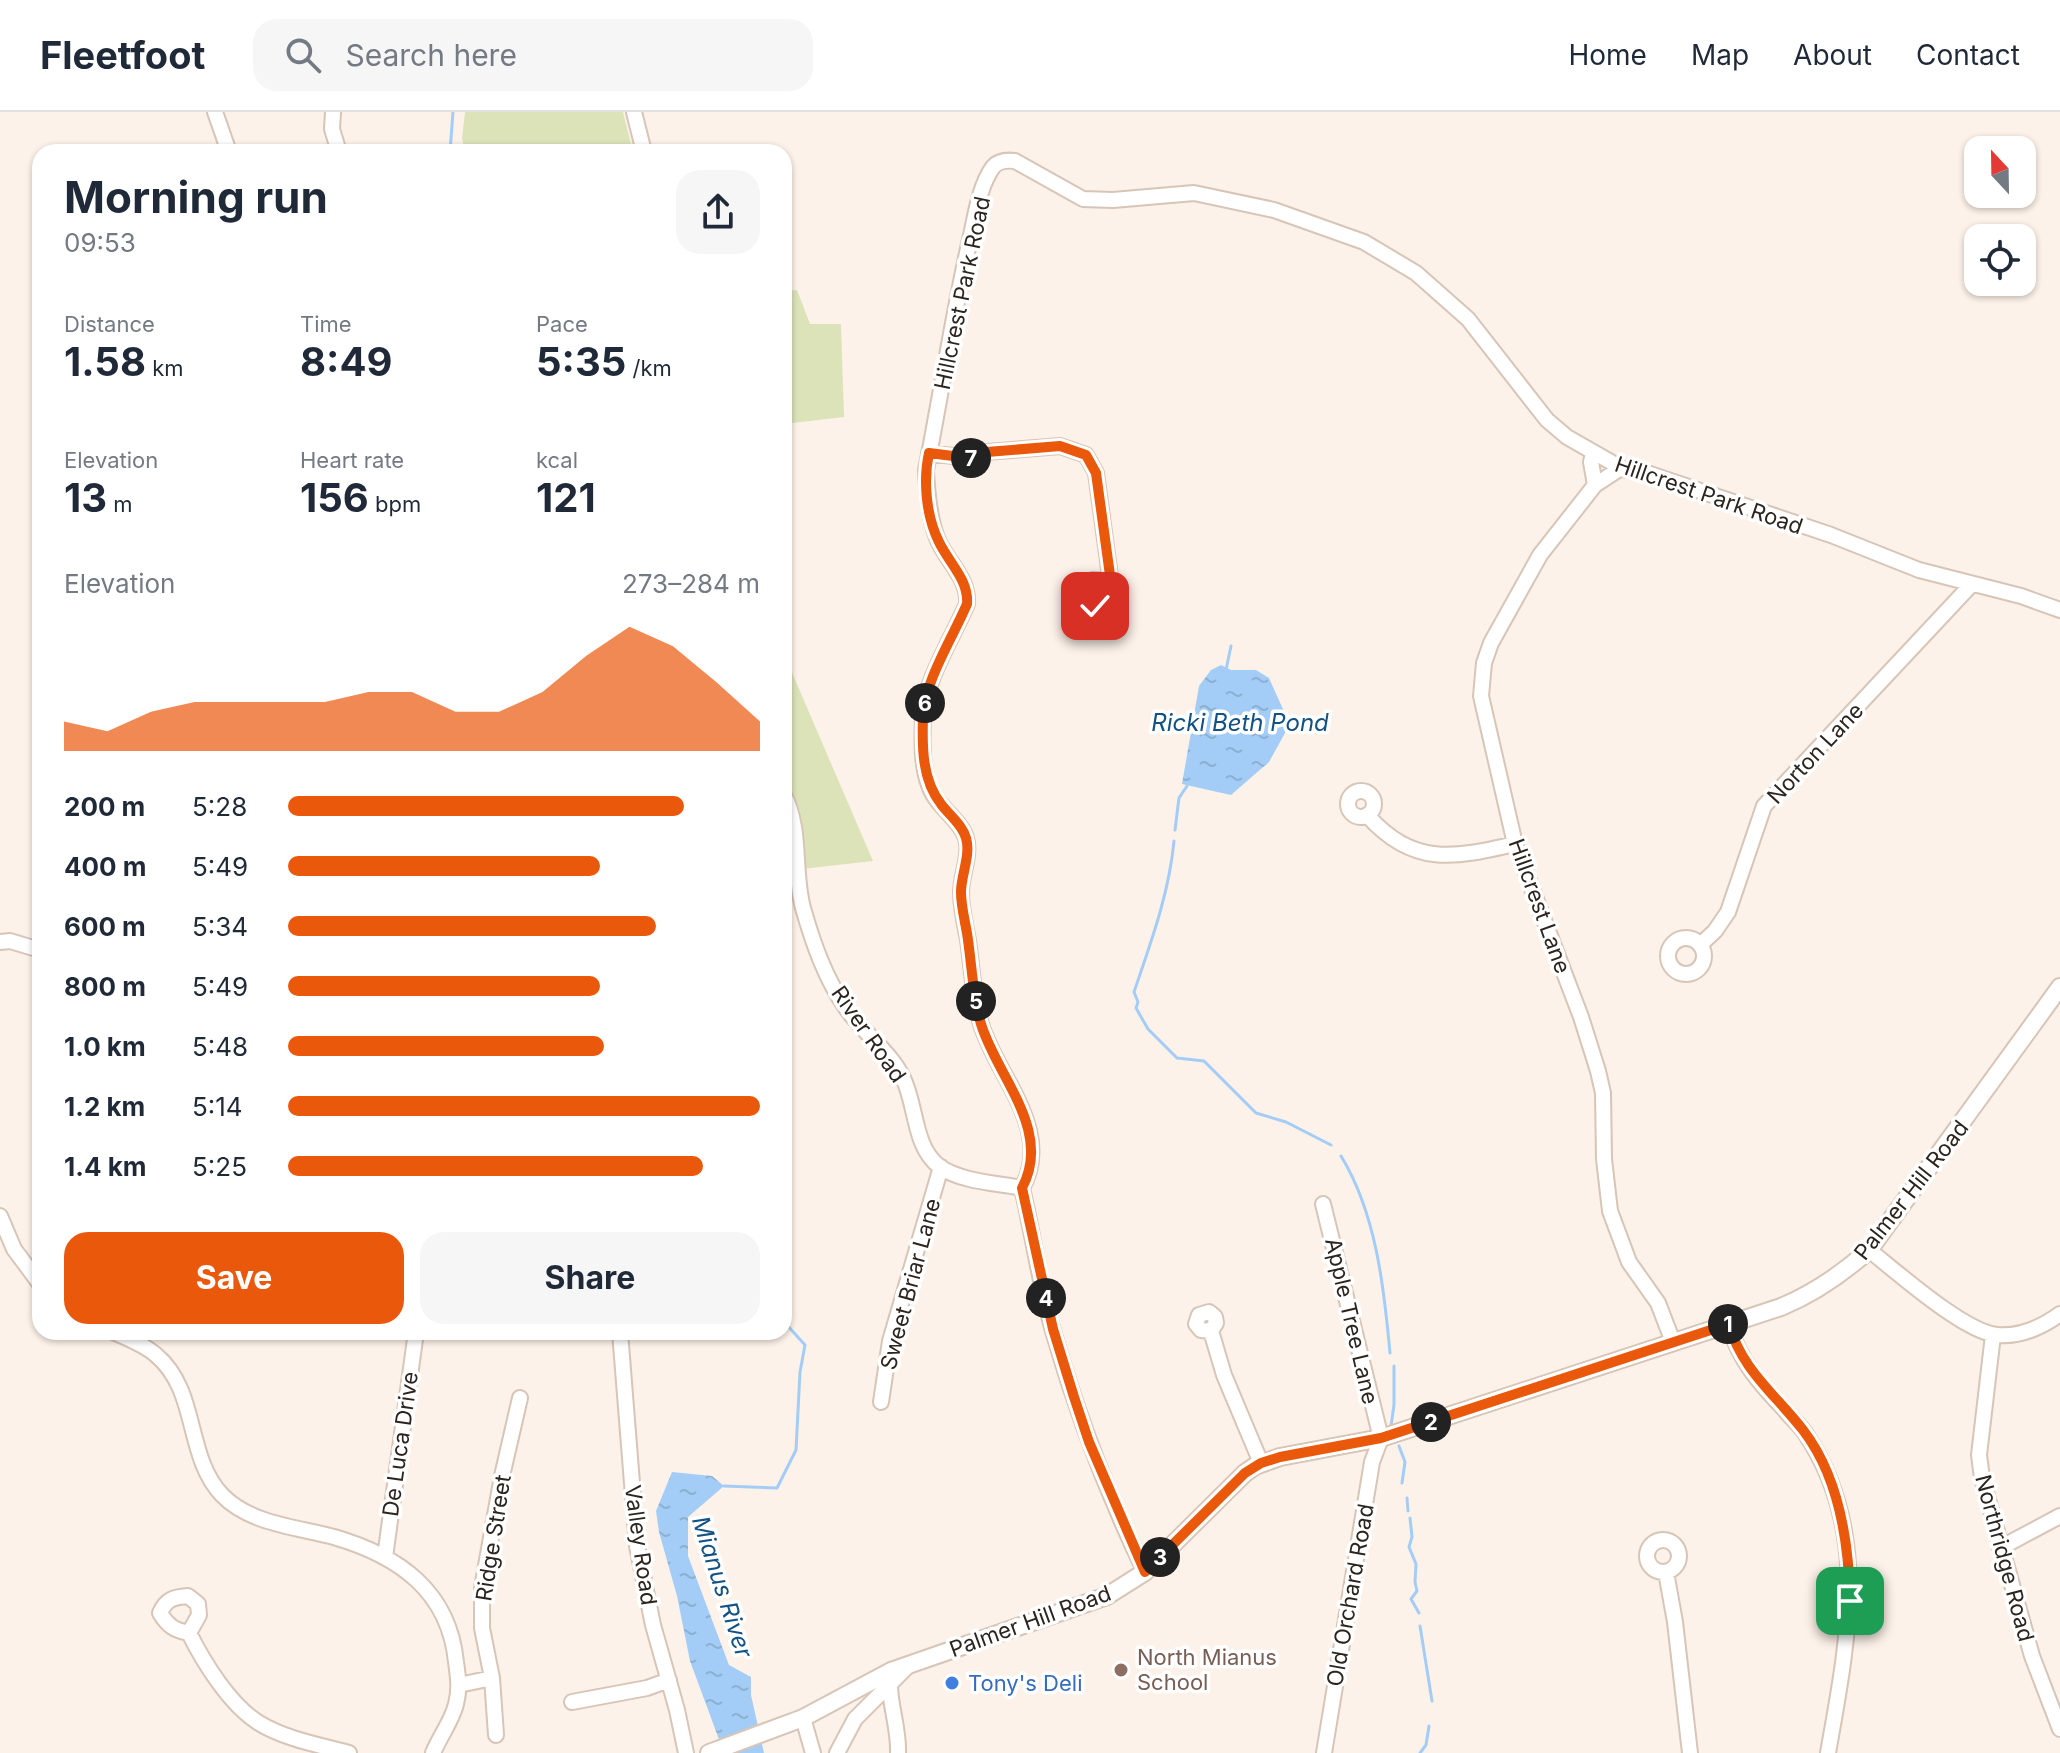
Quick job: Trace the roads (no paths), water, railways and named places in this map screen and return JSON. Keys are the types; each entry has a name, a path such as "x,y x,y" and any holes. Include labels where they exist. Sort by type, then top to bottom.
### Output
{"main road":[{"name":"Palmer Hill Road","path":"711,1752 803,1718 859,1686 909,1665 1107,1596 1145,1572 1245,1473 1261,1463 1381,1438 1781,1307 1811,1293 1852,1266 1869,1250 2060,987"}],"street":[{"path":"215,112 226,144"},
{"path":"333,112 332,129 337,144"},
{"path":"634,112 642,144"},
{"name":"Hillcrest Park Road","path":"1022,1188 1030,1173 1032,1158 1028,1126 1020,1102 981,1026 961,891 967,842 960,826 933,794 926,774 923,727 925,699 967,604 968,591 933,526 926,490 926,470 957,297 981,194 993,167 1004,160 1044,176 1083,199 1113,200 1194,193 1274,210 1364,242 1416,273 1468,319 1547,420 1593,454 1621,468 1647,473 1831,535 1919,570 2021,596 2060,610"},
{"path":"929,453 969,458 987,452 1060,446 1086,455 1096,473 1111,581"},
{"path":"1593,454 1591,462 1595,485"},
{"name":"Hillcrest Lane","path":"1621,468 1595,485 1540,555 1491,643 1484,663 1481,696 1515,844 1585,1028 1598,1071 1603,1093 1606,1188 1618,1237 1633,1270 1658,1303 1673,1342"},
{"name":"Norton Lane","path":"1700,945 1728,912 1764,806 1971,585"},
{"path":"1367,815 1403,847 1439,856 1515,844"},
{"name":"River Road","path":"792,817 802,901 818,956 845,1007 897,1067 906,1083 921,1139 928,1154 941,1167"},
{"path":"0,942 10,941 32,948"},
{"path":"941,1167 962,1176 1022,1188 1053,1329 1070,1384 1089,1442 1145,1572"},
{"name":"Sweet Briar Lane","path":"881,1402 890,1341 941,1167"},
{"name":"Apple Tree Lane","path":"1323,1204 1381,1438"},
{"path":"0,1216 14,1249 32,1275"},
{"path":"1869,1250 1946,1309 1993,1335 2028,1330 2060,1314"},
{"path":"1729,1324 1739,1353 1748,1367 1814,1447 1837,1501 1847,1536 1850,1601 1828,1753"},
{"path":"1211,1331 1224,1375 1261,1463"},
{"name":"Northridge Road","path":"1993,1335 1979,1455 1988,1507 2000,1548 2032,1656 2060,1729"},
{"path":"129,1340 156,1354 169,1369 187,1406 210,1481 233,1506 270,1522 335,1538 385,1557 414,1577 438,1604 453,1638 459,1685 452,1715 433,1753"},
{"name":"De Luca Drive","path":"385,1557 415,1340"},
{"name":"Valley Road","path":"621,1340 637,1546 653,1625 686,1753"},
{"name":"Ridge Street","path":"496,1735 492,1678 482,1628 482,1588 520,1398"},
{"name":"Old Orchard Road","path":"1324,1753 1372,1462 1381,1438"},
{"path":"2000,1548 2060,1516"},
{"path":"1666,1572 1690,1753"},
{"path":"189,1633 226,1691 255,1721 285,1735 349,1753"},
{"path":"837,1753 855,1719 909,1665"},
{"path":"459,1685 492,1678"},
{"path":"572,1702 647,1688 669,1680"},
{"path":"890,1687 898,1753"},
{"path":"803,1718 813,1753"}],"water":[{"name":"Ricki Beth Pond","path":"1221,665 1231,670 1256,670 1269,678 1287,718 1285,733 1269,762 1231,795 1182,784 1199,686 1211,670"},
{"path":"672,1472 712,1476 724,1486 688,1517 688,1556 729,1665 751,1677 751,1695 764,1753 724,1753 690,1661 656,1511"}],"waterway":[{"name":"Mianus River","path":"451,144 453,112"},
{"path":"1226,670 1231,646"},
{"path":"1175,830 1179,798 1187,786"},
{"path":"1174,841 1164,899 1134,992 1138,1002 1136,1008 1148,1029 1177,1058 1204,1061 1256,1113 1286,1122 1331,1145"},
{"path":"1341,1156 1363,1202 1370,1226 1385,1302 1390,1353"},
{"name":"Mianus River","path":"724,1486 777,1488 796,1450 800,1372 805,1345 792,1331"},
{"path":"1391,1426 1394,1366"},
{"path":"1399,1446 1405,1462 1402,1483"},
{"path":"1407,1498 1408,1511"},
{"path":"1410,1518 1412,1537 1409,1547 1416,1564 1417,1591 1411,1599 1419,1613"},
{"path":"1420,1626 1432,1701"},
{"path":"1420,1753 1426,1745 1429,1726"}],"place":[{"name":"North Mianus School","path":"1121,1670"},
{"name":"Tony's Deli","path":"952,1683"}]}
